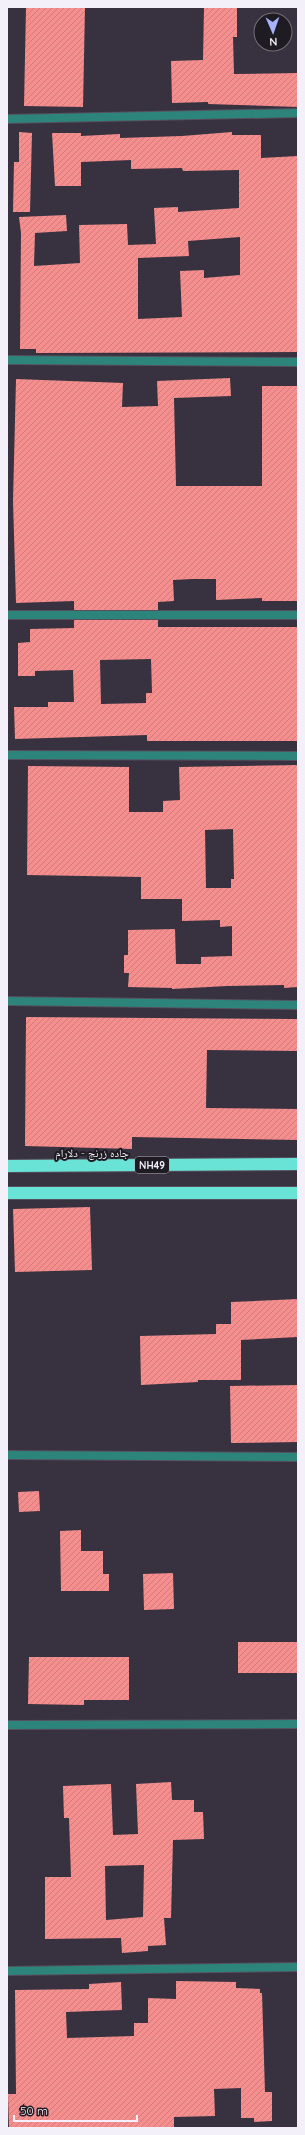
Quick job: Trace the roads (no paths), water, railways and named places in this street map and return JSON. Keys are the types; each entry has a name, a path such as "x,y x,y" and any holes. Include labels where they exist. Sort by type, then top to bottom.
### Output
{"highway":[{"name":"جاده زرنج - دلارام","path":"7,1166 298,1164"},
{"path":"7,1193 298,1193"}],"street":[{"path":"7,119 298,113"},
{"path":"7,360 298,362"},
{"path":"7,615 298,615"},
{"path":"7,755 298,756"},
{"path":"7,1000 298,1006"},
{"path":"7,1456 298,1457"},
{"path":"7,1725 298,1724"},
{"path":"7,1971 298,1967"}]}
